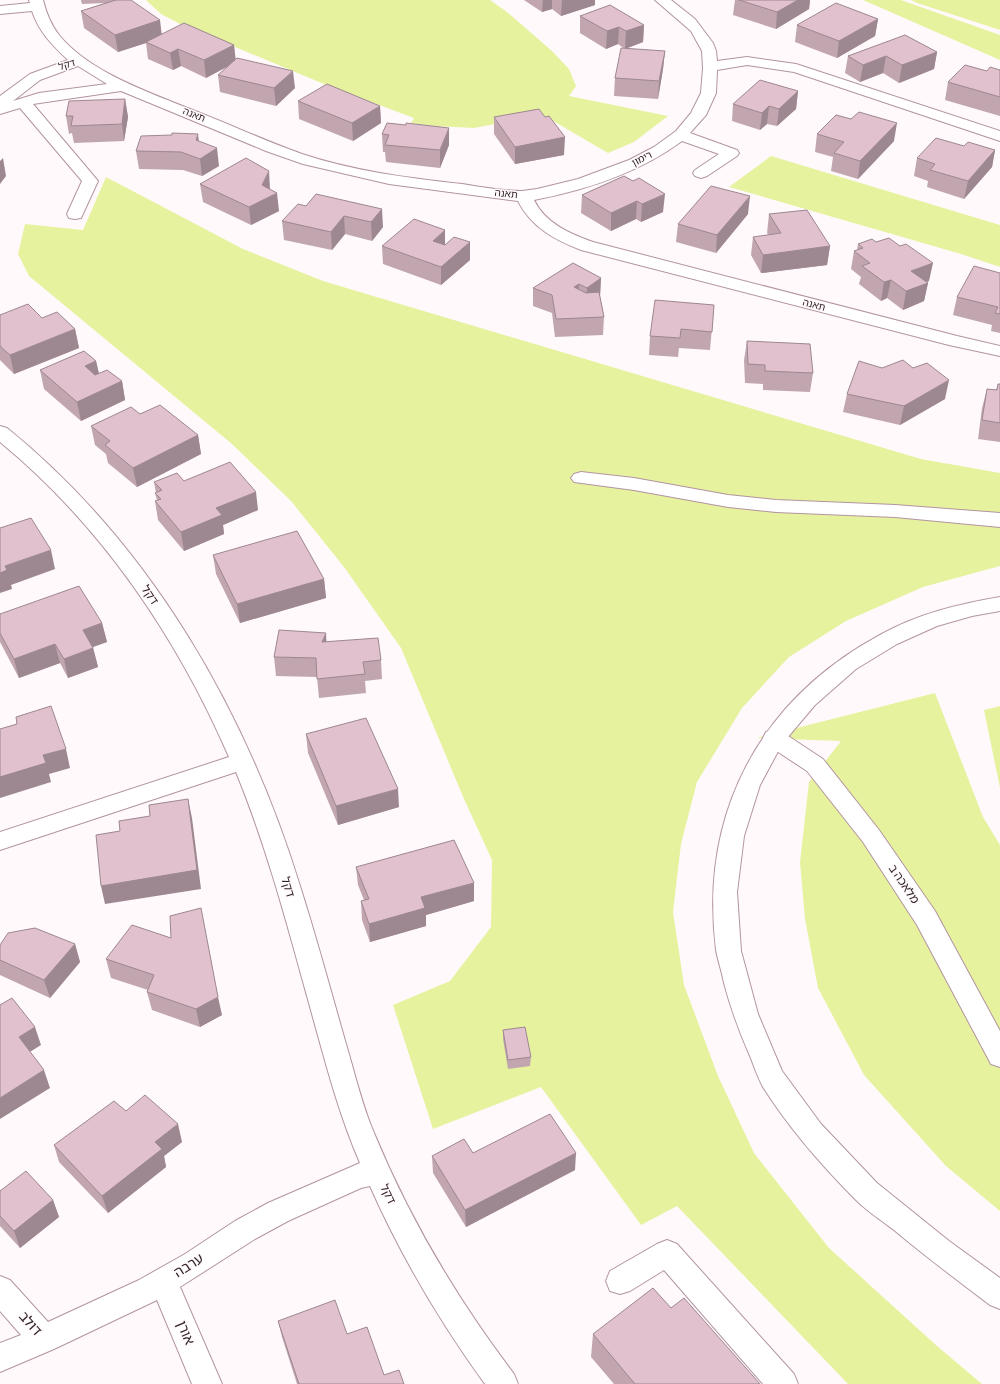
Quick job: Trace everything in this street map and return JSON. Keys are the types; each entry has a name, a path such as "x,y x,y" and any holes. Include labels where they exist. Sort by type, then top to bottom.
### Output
{"street":[{"path":"662,0 693,24 703,38 709,52 710,67 747,61 796,68 1000,136"},
{"path":"0,10 37,3"},
{"name":"תאנה","path":"37,3 43,22 56,42 79,61 123,86 308,161 423,185 524,196 530,209 548,228 566,238 588,246 955,341 1000,351"},
{"name":"דקל","path":"0,109 12,100 62,75 79,61"},
{"name":"רימון","path":"524,196 572,186 607,175 639,162 668,145 697,118 706,103 710,89 710,67"},
{"name":"דקל","path":"12,100 54,96 123,86"},
{"path":"12,100 90,181 74,214"},
{"path":"680,135 731,153 701,173"},
{"name":"דקל","path":"0,432 40,466 74,499 106,536 137,574 191,659 242,761 276,847 347,1094 359,1130 377,1172 425,1267 503,1384"},
{"path":"580,478 634,484 728,501 776,506 895,511 1000,520"},
{"path":"1000,604 971,609 930,621 889,639 848,664 807,699 774,738 748,785 732,836 725,892 729,951 744,1014 772,1078 811,1132 867,1192 939,1250 1000,1295"},
{"name":"מלאכה ב","path":"774,738 815,765 876,842 926,918 1000,1056"},
{"path":"0,841 242,761"},
{"name":"ערבה","path":"0,1358 44,1339 164,1282 245,1230 278,1212 358,1176 377,1172"},
{"path":"620,1282 667,1254 783,1384"},
{"name":"אורן","path":"164,1282 207,1384"},
{"name":"דולב","path":"0,1290 44,1339"}],"green space":[{"path":"146,0 490,0 507,12 552,51 569,69 576,86 569,96 668,116 634,142 608,153 543,115 474,128 411,123 414,118 331,87 180,24 161,14"},
{"path":"863,0 901,0 1000,35 1000,60"},
{"path":"911,0 1000,0 1000,30 917,3"},
{"path":"771,156 1000,225 1000,267 961,254 729,187"},
{"path":"106,177 243,249 323,281 921,459 1000,473 1000,566 923,587 846,621 789,657 742,708 697,782 681,844 673,912 684,985 718,1076 754,1153 829,1248 937,1346 982,1384 848,1384 677,1206 641,1225 541,1087 433,1129 393,1005 450,981 491,927 492,860 464,799 401,648 344,567 291,501 232,444 29,276 18,254 25,224 83,230"},
{"path":"935,693 983,817 1000,845 1000,1211 946,1166 864,1075 818,988 805,919 800,862 809,782 841,741 757,738"},
{"path":"1000,706 1000,788 984,710"}],"building":[{"path":"116,0 131,0 160,20 115,35 81,11"},
{"path":"739,0 798,0 777,12"},
{"path":"836,3 878,19 839,41 797,25"},
{"path":"610,5 644,25 626,31 619,27 607,31 580,16"},
{"path":"184,23 234,45 204,60 178,49 170,53 146,42"},
{"path":"905,35 937,52 902,65 886,56 863,65 848,56"},
{"path":"621,48 665,51 659,81 615,78"},
{"path":"237,58 293,71 274,88 218,75"},
{"path":"965,65 987,71 990,67 1000,70 1000,97 948,82"},
{"path":"760,80 798,91 779,109 769,106 762,113 733,104"},
{"path":"327,84 380,106 352,123 298,101"},
{"path":"125,99 122,124 71,126 73,116 66,116 69,101"},
{"path":"539,109 545,117 549,116 565,137 515,147 494,117"},
{"path":"859,112 897,123 860,161 834,153 844,142 817,134 836,115 851,119"},
{"path":"387,123 406,125 406,123 449,128 440,150 385,145 389,135 382,134"},
{"path":"172,133 198,134 196,140 217,148 200,159 181,152 136,151 141,136 172,135"},
{"path":"936,138 964,146 968,142 995,150 968,181 930,170 935,164 917,158"},
{"path":"246,158 269,171 262,185 277,193 249,207 200,184"},
{"path":"624,176 633,181 639,178 665,194 642,204 637,201 611,213 582,195"},
{"path":"711,186 750,196 717,235 678,224"},
{"path":"316,194 382,209 371,222 344,216 331,232 282,221 298,204 306,206"},
{"path":"807,210 830,246 763,255 753,237 781,233 769,214"},
{"path":"414,219 445,230 433,241 445,245 454,237 470,242 441,267 382,246"},
{"path":"889,238 900,246 906,244 933,263 911,271 928,283 906,291 891,280 884,282 862,266 870,263 854,251 863,248 858,244 872,239 876,242"},
{"path":"573,263 601,278 587,288 579,284 574,287 586,293 599,292 604,317 556,319 552,295 533,288"},
{"path":"974,266 1000,273 1000,314 995,313 998,307 957,297"},
{"path":"655,300 714,305 712,332 681,329 680,338 650,336"},
{"path":"28,304 42,318 57,312 75,329 10,355 0,346 0,315"},
{"path":"747,341 810,344 813,373 765,371 765,365 748,364"},
{"path":"84,351 96,361 85,366 95,375 107,370 122,381 77,402 40,370"},
{"path":"903,360 913,368 927,363 949,380 904,406 847,394 859,361 882,368"},
{"path":"998,384 1000,384 1000,423 982,420 987,389 997,390"},
{"path":"160,405 198,435 133,468 105,445 110,441 91,426 131,407 140,414"},
{"path":"230,462 256,492 216,508 222,515 181,532 155,501 161,499 155,493 162,490 154,482 177,473 184,481"},
{"path":"31,518 51,550 5,566 7,570 0,573 0,528"},
{"path":"297,531 324,579 237,604 213,555"},
{"path":"79,586 102,623 83,630 93,648 64,659 55,644 14,659 0,633 0,614"},
{"path":"279,630 326,633 322,642 378,638 381,660 363,662 365,674 317,679 316,658 274,657"},
{"path":"51,706 66,749 43,755 46,763 0,777 0,729 17,724 16,717"},
{"path":"366,718 398,789 336,806 306,734"},
{"path":"188,799 197,870 101,886 96,835 120,831 119,821 150,816 149,805"},
{"path":"454,840 474,883 421,897 425,908 369,924 361,901 369,899 356,867"},
{"path":"201,908 218,997 196,1009 147,992 154,975 106,959 132,925 171,938 170,916"},
{"path":"35,928 75,944 44,980 0,960 0,945 8,933"},
{"path":"12,998 35,1027 19,1037 44,1070 0,1098 0,1005"},
{"path":"525,1027 531,1057 508,1060 503,1030"},
{"path":"145,1095 178,1124 155,1142 162,1149 102,1196 54,1145 114,1101 126,1111"},
{"path":"550,1114 576,1153 465,1210 432,1156 464,1139 473,1153"},
{"path":"26,1171 53,1200 14,1231 0,1216 0,1191"},
{"path":"653,1288 671,1308 684,1298 760,1384 635,1384 593,1334"},
{"path":"335,1300 347,1334 367,1327 384,1375 399,1370 404,1384 299,1384 278,1321"}]}
